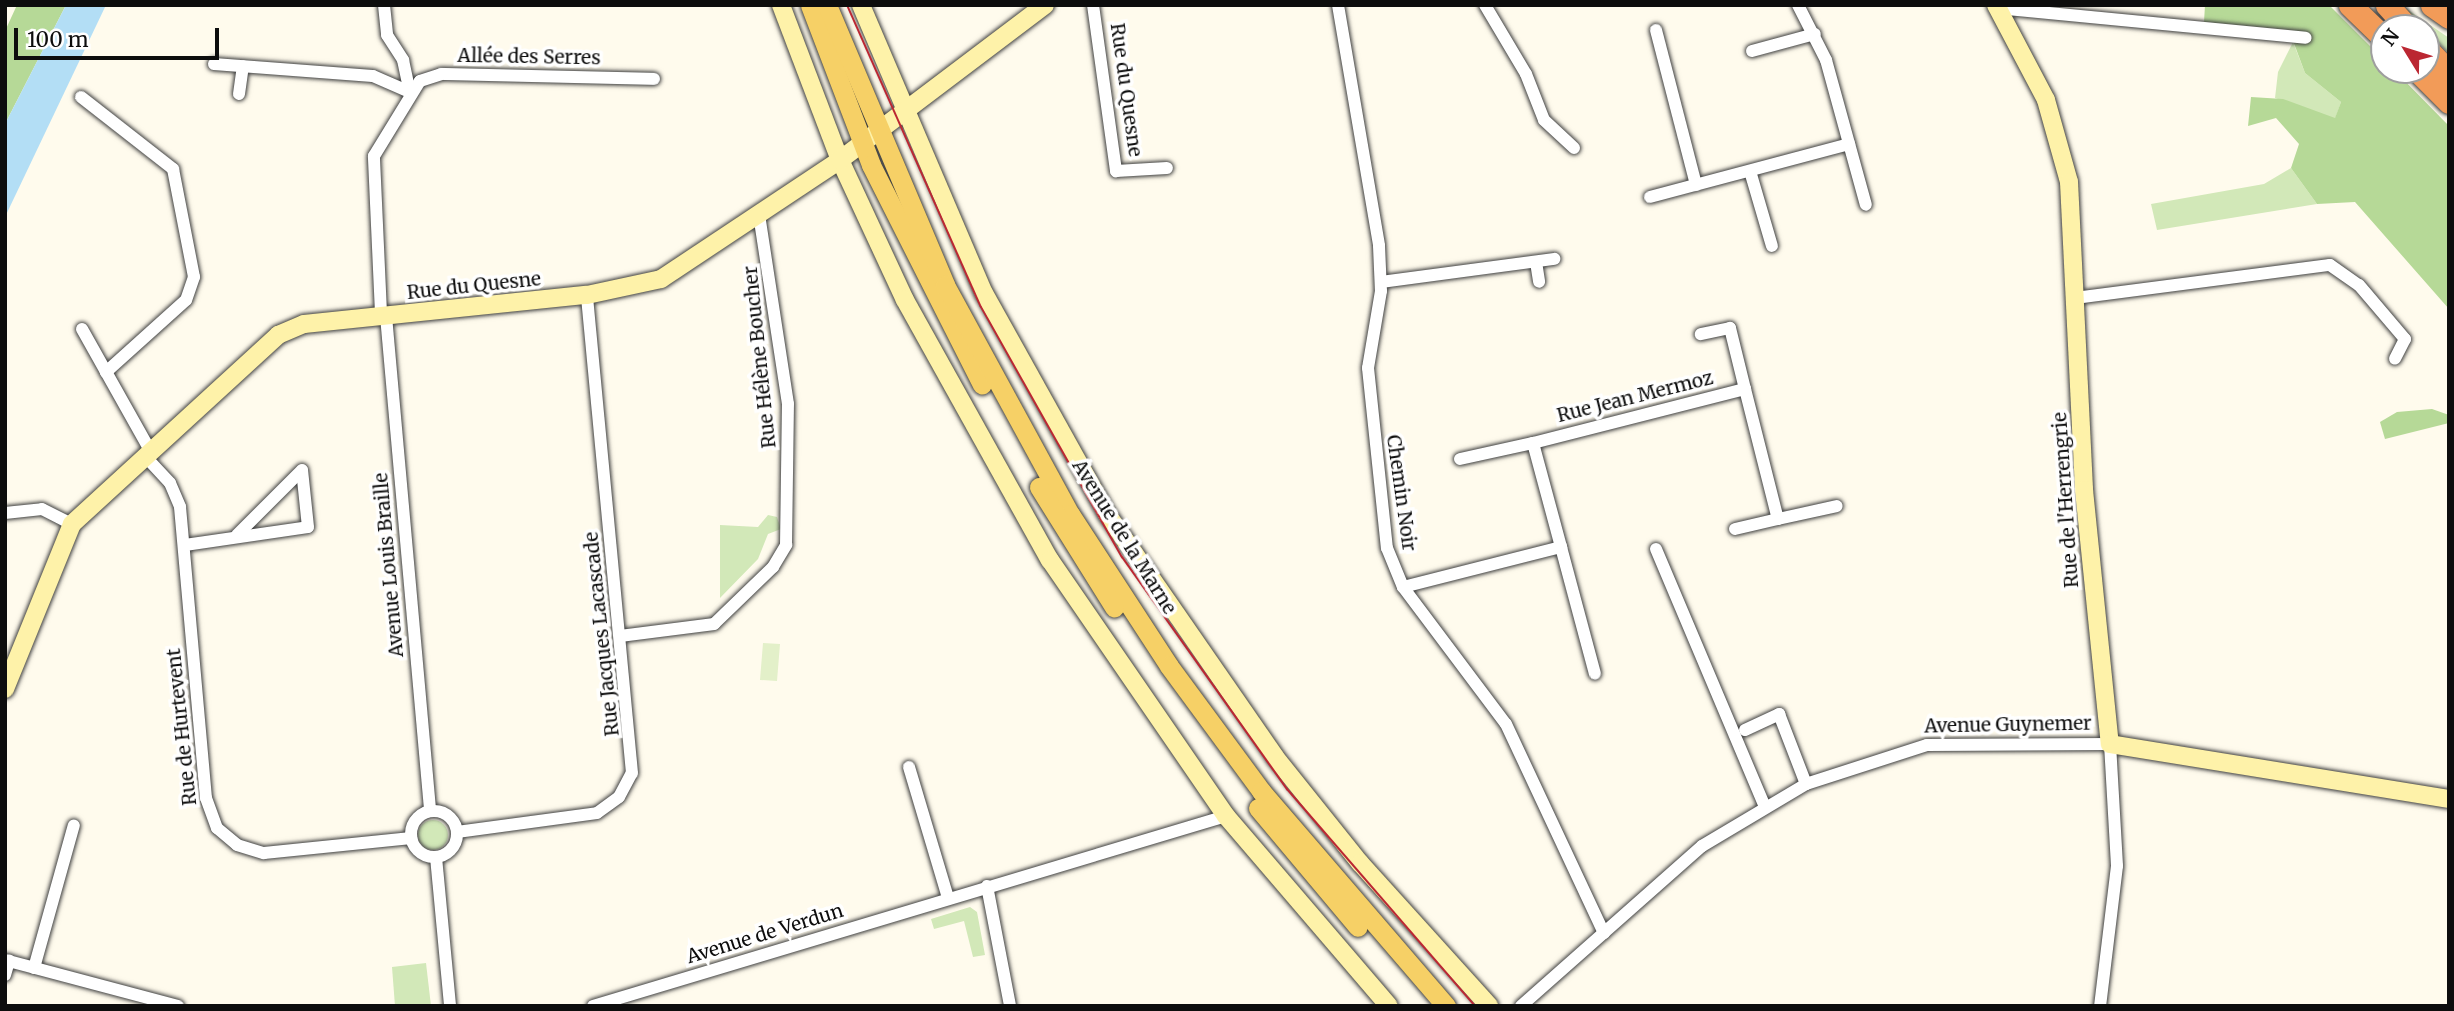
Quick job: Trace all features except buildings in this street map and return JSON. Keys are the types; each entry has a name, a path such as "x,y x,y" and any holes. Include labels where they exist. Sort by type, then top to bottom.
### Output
{"highway":[{"path":"2350,5 2370,24"},
{"path":"2432,5 2449,17"},
{"path":"2431,84 2449,102"}],"main road":[{"path":"810,5 861,143 952,328 1086,565 1277,832 1429,1006"},
{"name":"Avenue de la Marne","path":"827,5 877,130 1013,415 1138,621 1261,791 1447,1006"}],"street":[{"path":"384,5 385,31 402,60 411,92"},
{"path":"781,5 840,160 918,327 1012,498 1128,682 1226,816 1389,1006"},
{"name":"Avenue de la Marne","path":"861,5 903,110 993,310 1119,534 1308,800 1489,1006"},
{"name":"Rue du Quesne","path":"5,689 72,524 147,452 278,335 304,324 587,295 661,279 840,160 1045,5"},
{"name":"Rue du Quesne","path":"1093,5 1116,172 1167,168"},
{"name":"Chemin Noir","path":"1338,5 1381,282 1368,379 1384,536 1403,587 1506,724 1604,933"},
{"path":"1485,5 1526,74 1544,120 1574,148"},
{"path":"1798,5 1815,34 1866,205"},
{"path":"1997,6 2306,38"},
{"name":"Rue de l'Herrengrie","path":"1997,6 2041,89 2060,143 2072,204 2084,490 2110,744 2117,866 2100,1006"},
{"path":"1657,30 1696,185"},
{"path":"1752,51 1815,34"},
{"path":"214,64 373,76 411,92"},
{"path":"239,94 243,66"},
{"name":"Allée des Serres","path":"383,314 374,156 411,92 426,77 440,74 654,79"},
{"path":"81,97 173,169 194,277 186,300 106,372"},
{"path":"1650,197 1849,144"},
{"path":"1750,171 1772,246"},
{"name":"Rue Hélène Boucher","path":"621,636 714,624 773,567 786,545 788,404 759,215"},
{"path":"1381,282 1554,260"},
{"path":"1536,262 1539,282"},
{"path":"2075,298 2323,265 2340,269 2403,335 2395,359"},
{"name":"Rue Jacques Lacascade","path":"457,832 589,816 619,797 634,762 587,295"},
{"name":"Avenue Louis Braille","path":"383,314 430,811"},
{"path":"1701,334 1730,328 1778,519"},
{"name":"Rue de Hurtevent","path":"82,329 147,452 175,491 185,545 206,798 218,828 237,845 264,853 411,838"},
{"name":"Rue Jean Mermoz","path":"1460,459 1745,389"},
{"path":"1533,443 1595,674"},
{"path":"185,545 308,527 302,470 246,521 237,536"},
{"path":"1735,529 1837,506"},
{"path":"5,513 42,509 72,524"},
{"path":"1403,587 1561,547"},
{"path":"1656,549 1765,807"},
{"path":"1745,730 1779,714 1806,784"},
{"name":"Avenue Guynemer","path":"1521,1006 1702,846 1806,784 1927,745 2110,744 2449,799"},
{"path":"909,767 948,898"},
{"path":"430,811 448,816 457,832 452,849 436,858 421,854 411,838 414,822 430,811"},
{"name":"Avenue de Verdun","path":"593,1006 1226,816"},
{"path":"34,968 74,825"},
{"path":"436,858 450,1006"},
{"path":"987,886 1010,1006"},
{"path":"5,975 7,960 178,1006"}],"green space":[{"path":"17,5 66,5 5,124 5,31"},
{"path":"2205,5 2329,5 2370,46 2370,84 2408,84 2449,126 2449,309 2355,202 2317,204 2291,168 2299,144 2276,118 2248,126 2251,97 2283,99 2335,118 2341,102 2305,73 2289,30 2204,22"},
{"path":"2440,32 2449,38 2449,54 2440,44"},
{"path":"2293,42 2305,73 2341,102 2335,119 2275,98 2278,72"},
{"path":"2291,168 2317,204 2157,230 2151,204 2264,184"},
{"path":"2432,409 2449,415 2449,423 2385,439 2380,422 2397,412"},
{"path":"768,515 777,517 781,529 768,534 758,559 720,598 720,525 758,527"},
{"path":"763,643 780,644 777,681 760,680"},
{"path":"433,820 444,824 448,835 444,846 433,850 422,846 418,835 422,824"},
{"path":"970,907 977,912 985,955 973,957 964,921 934,929 931,919"},
{"path":"426,963 431,1006 395,1006 392,967"}],"water":[{"path":"66,5 106,5 5,217 5,124"}],"tram line":[{"path":"847,5 981,307 1122,557 1287,789 1475,1006"}]}
